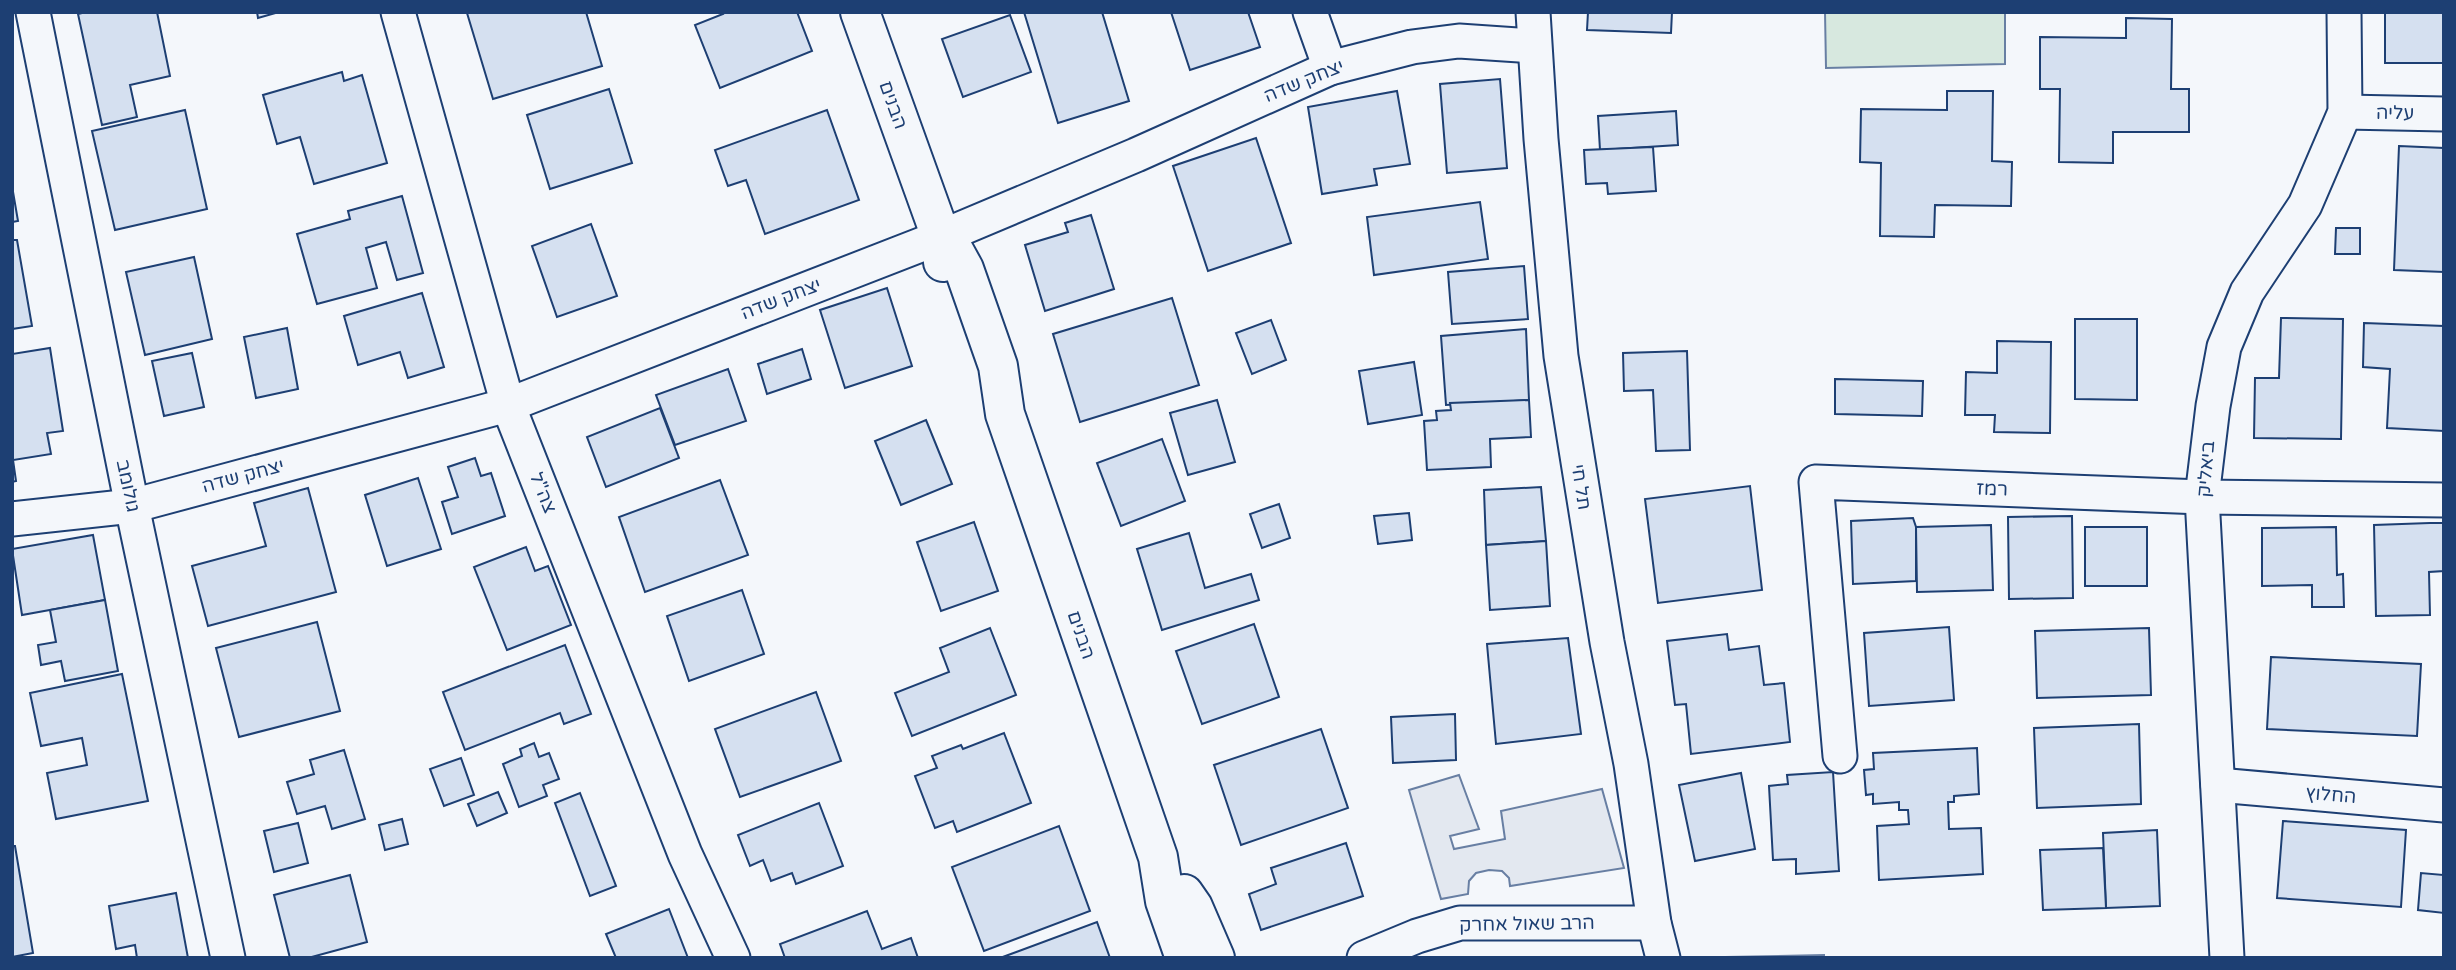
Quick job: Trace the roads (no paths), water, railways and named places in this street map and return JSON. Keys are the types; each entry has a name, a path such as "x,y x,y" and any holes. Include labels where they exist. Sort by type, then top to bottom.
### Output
{"street":[{"name":"גולומב","path":"33,12 132,506 228,958"},
{"name":"צה\"ל","path":"398,12 508,405 685,854 733,958"},
{"name":"הבנים","path":"860,12 941,237 951,308 975,368 1005,414 1158,857 1165,901 1185,958"},
{"path":"1310,12 1330,68"},
{"name":"תל חי","path":"1533,12 1533,46 1561,356 1607,642 1631,764 1654,923 1663,958"},
{"name":"ביאליק","path":"2227,958 2202,497 2213,406 2224,346 2247,292 2305,205 2346,112 2344,12"},
{"name":"יצחק שדה","path":"12,519 132,506 508,405 941,237 1136,155 1330,68 1412,47 1459,41 1533,46"},
{"name":"עליה","path":"2346,112 2444,114"},
{"name":"רמז","path":"1840,756 1816,482 2202,497 2444,500"},
{"name":"החלוץ","path":"2218,785 2444,805"},
{"name":"הבנים","path":"1158,857 1193,907 1215,958"},
{"name":"הרב שאול אחרק","path":"1364,958 1417,936 1460,923 1654,923"}]}
